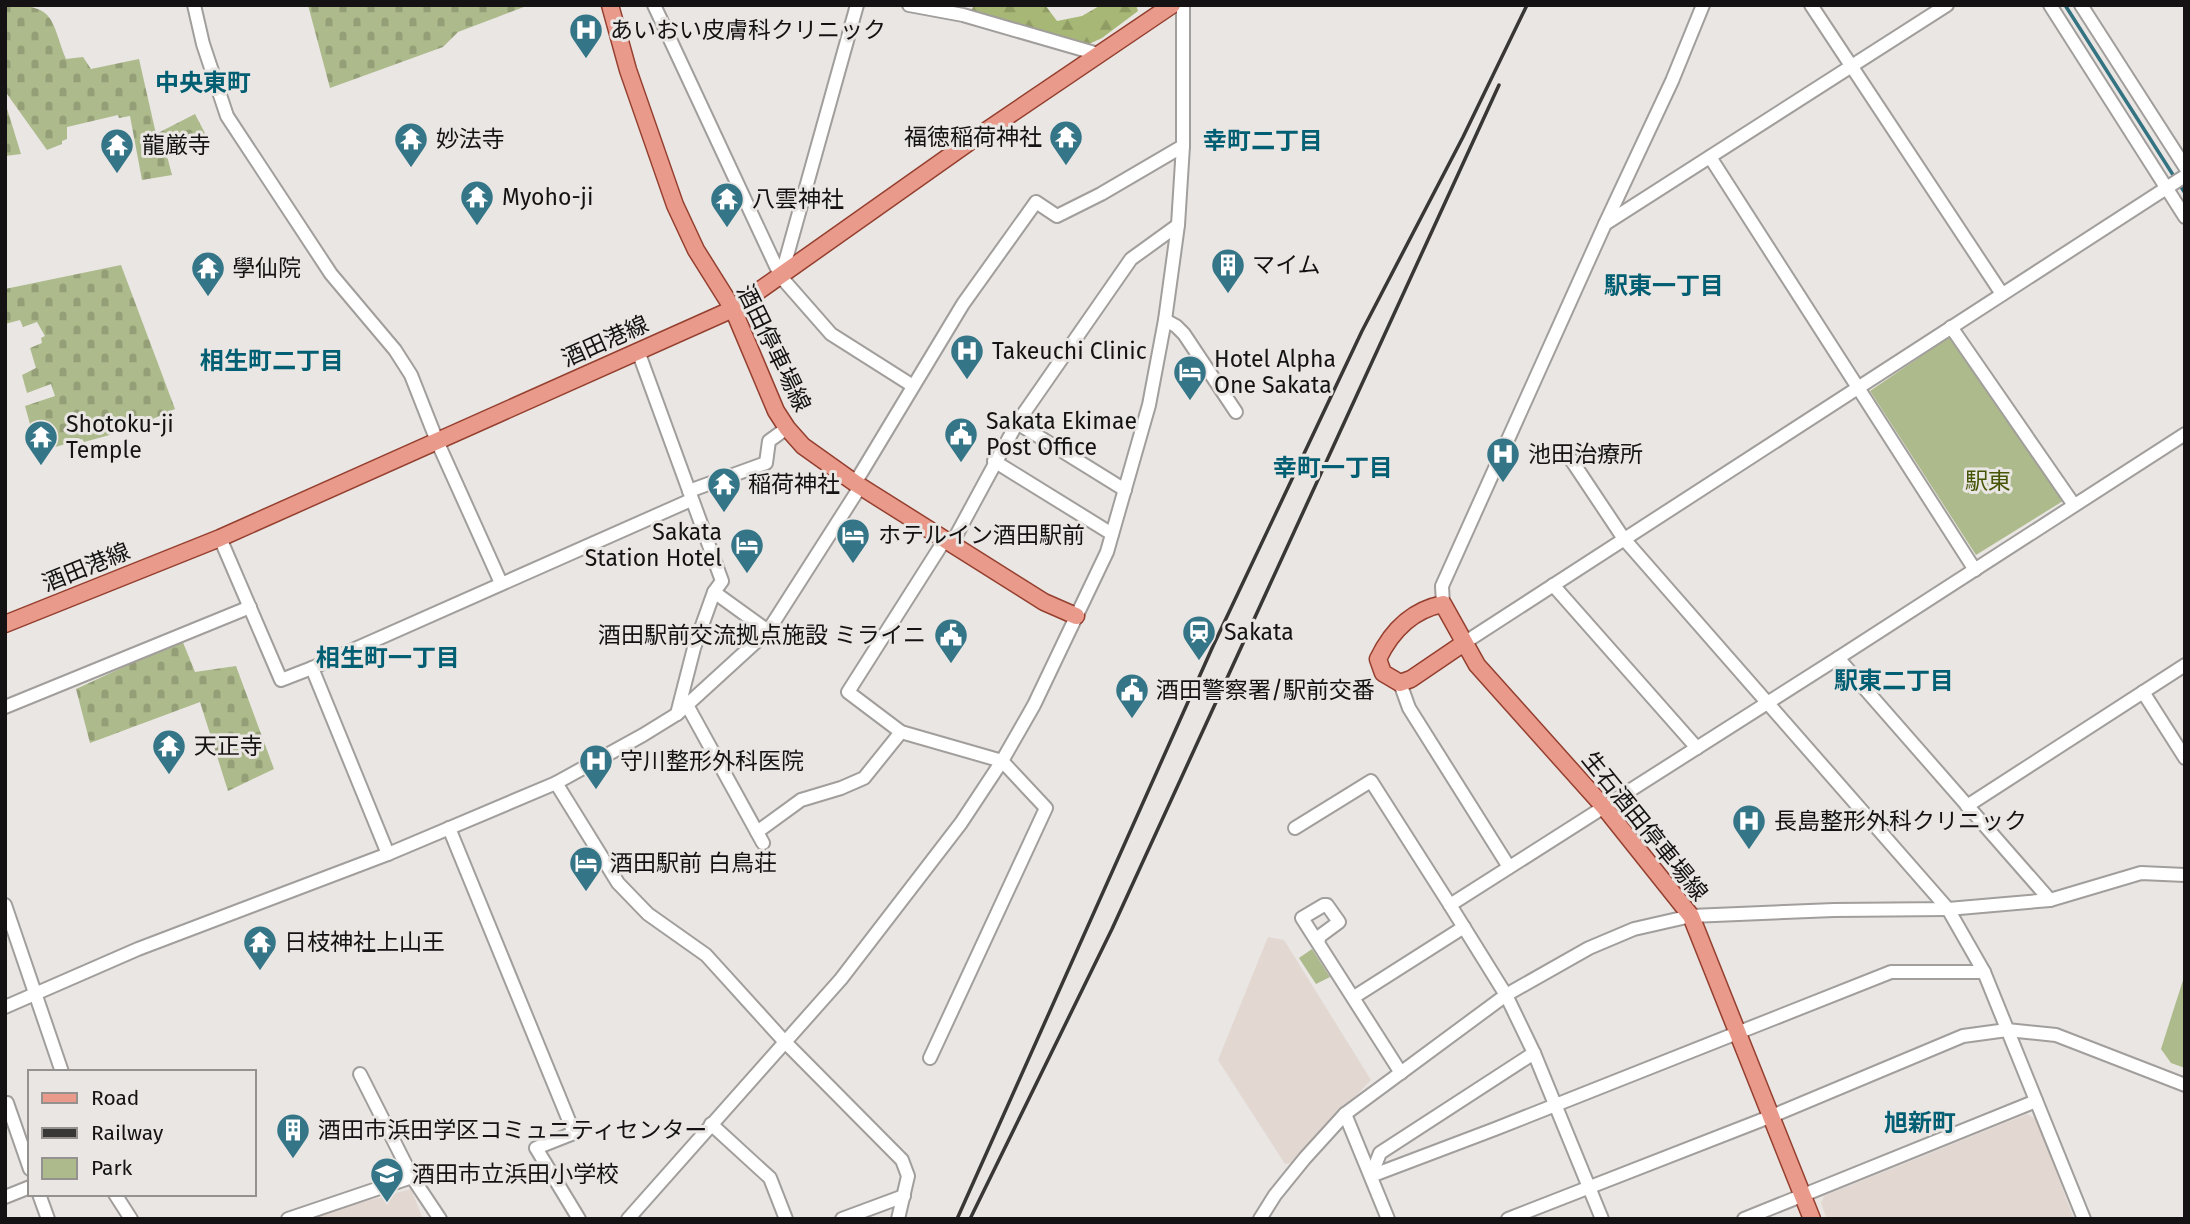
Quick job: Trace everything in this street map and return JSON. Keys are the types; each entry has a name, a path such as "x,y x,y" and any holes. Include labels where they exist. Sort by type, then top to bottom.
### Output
{"main road":[{"name":"酒田停車場線","path":"610,5 628,70 675,205 696,250 733,309 776,411 787,428 803,446 857,485 1044,602 1076,616"},
{"name":"酒田港線","path":"5,624 220,538 733,309 968,143 1172,5"},
{"name":"生石酒田停車場線","path":"1443,604 1476,665 1604,807 1691,916 1812,1219"},
{"path":"1443,604 1430,607 1411,619 1387,640 1378,659 1383,673 1400,683 1411,679 1464,643"}],"street":[{"path":"194,5 203,44 227,116 331,274 395,350 411,374 437,441 501,583"},
{"path":"654,5 781,277 831,334 913,386"},
{"path":"781,277 857,5"},
{"path":"909,5 963,15 1098,54"},
{"path":"628,1219 841,979 961,823 1002,761 1034,705 1107,552 1149,405 1165,320 1178,225 1183,146 1183,5"},
{"path":"1443,604 1442,586 1672,81 1703,5"},
{"path":"1811,5 2002,294"},
{"path":"1605,224 1947,5"},
{"path":"2050,5 2185,217"},
{"path":"2081,5 2185,167"},
{"path":"5,1007 138,949 388,854 556,783 677,714 768,631 963,304 1035,202 1057,216 1101,194 1183,146"},
{"path":"1710,157 1975,570"},
{"path":"1464,643 2185,176"},
{"path":"930,1058 1046,808 1002,761 901,732 848,692 947,543 1017,423 1131,259 1178,225"},
{"path":"1165,320 1177,326 1184,334 1236,412"},
{"path":"1951,327 2074,505"},
{"path":"638,351 722,581 714,592 694,648 677,714"},
{"path":"1017,423 1125,490"},
{"path":"220,538 281,680 766,463 769,442 787,428"},
{"path":"1450,905 2185,434"},
{"path":"1570,458 1624,539 1948,909 1984,972 2084,1219"},
{"path":"995,461 1112,534"},
{"path":"1553,585 1697,748"},
{"path":"714,592 768,631"},
{"path":"5,707 250,607"},
{"path":"1838,658 2050,900"},
{"path":"1967,806 2185,665"},
{"path":"312,668 388,854"},
{"path":"1400,683 1409,708 1509,867"},
{"path":"2143,692 2185,758"},
{"path":"687,705 760,838 801,800 841,789 864,778 901,732"},
{"path":"1295,828 1371,781 1506,995 1556,1104 1602,1219"},
{"path":"556,783 618,883 649,914 706,955 784,1041 902,1160 908,1176 898,1219"},
{"path":"449,828 574,1133 536,1149 579,1219"},
{"path":"1260,1219 1298,1167 1345,1114 1506,995 1599,944 1634,929 1691,916 1834,910 1948,909 2050,900 2141,873 2185,875"},
{"path":"5,905 61,1070"},
{"path":"1353,997 1464,927"},
{"path":"1318,942 1401,1073"},
{"path":"1371,1176 1891,972 1984,972"},
{"path":"1508,1219 1772,1116 1964,1036 2007,1030 2056,1035 2185,1085"},
{"path":"1371,1176 1380,1153 1534,1053"},
{"path":"360,1074 412,1177 440,1219"},
{"path":"1744,1219 2036,1101"},
{"path":"5,1104 7,1103 28,1163"},
{"path":"1345,1114 1388,1219"},
{"path":"711,1124 770,1178 786,1219"},
{"path":"288,1219 412,1177"},
{"path":"5,1197 28,1188"},
{"path":"40,1196 48,1219"},
{"path":"116,1196 131,1219"},
{"path":"842,1219 904,1196"}],"shaded area":[{"path":"1268,937 1284,940 1371,1080 1294,1162 1285,1164 1218,1060"},
{"path":"2027,1114 2036,1119 2074,1219 1827,1219 1821,1203 1824,1196"},
{"name":"酒田市立浜田小学校","path":"411,1189 423,1219 301,1219"}],"green space":[{"path":"5,5 34,8 49,17 66,59 83,57 91,69 139,59 156,134 195,114 210,143 167,156 172,175 142,180 130,116 119,118 118,115 67,127 67,139 47,150 7,94"},
{"path":"308,5 529,5 458,32 443,47 330,88"},
{"path":"974,5 1045,5 1057,21 1082,16 1101,5 1136,5 1138,11 1102,38 1089,44 971,11"},
{"path":"5,102 21,154 5,156"},
{"path":"121,265 175,409 128,430 84,442 82,439 52,448 49,438 35,442 25,406 55,396 51,384 27,393 22,375 36,368 30,348 42,343 41,338 45,336 37,322 23,327 20,320 5,324 5,289"},
{"name":"駅東","path":"1949,337 2063,501 1976,555 1870,391"},
{"path":"182,640 195,672 236,666 274,769 228,791 200,702 90,743 76,689"},
{"path":"1312,949 1330,977 1316,984 1299,958"},
{"path":"2185,974 2185,1068 2171,1063 2161,1049"}],"waterway":[{"path":"2065,5 2175,178"},
{"path":"2179,184 2185,193"}],"railway":[{"path":"957,1219 1213,646 1362,331 1463,137 1527,5"},
{"path":"970,1219 1112,929 1499,85"}],"place":[{"name":"あいおい皮膚科クリニック","path":"586,60"},
{"name":"福徳稲荷神社","path":"1066,167"},
{"name":"妙法寺","path":"411,169"},
{"name":"龍厳寺","path":"117,175"},
{"name":"Myoho-ji","path":"477,227"},
{"name":"八雲神社","path":"727,229"},
{"name":"マイム","path":"1228,295"},
{"name":"學仙院","path":"208,298"},
{"name":"Takeuchi Clinic","path":"967,381"},
{"name":"Hotel Alpha One Sakata","path":"1190,402"},
{"name":"Sakata Ekimae Post Office","path":"961,464"},
{"name":"Shotoku-ji Temple","path":"41,467"},
{"name":"池田治療所","path":"1503,484"},
{"name":"稲荷神社","path":"724,514"},
{"name":"ホテルイン酒田駅前","path":"853,565"},
{"name":"Sakata Station Hotel","path":"747,575"},
{"name":"Sakata","path":"1199,662"},
{"name":"酒田駅前交流拠点施設 ミライニ","path":"951,665"},
{"name":"酒田警察署/駅前交番","path":"1132,720"},
{"name":"天正寺","path":"169,776"},
{"name":"守川整形外科医院","path":"596,791"},
{"name":"長島整形外科クリニック","path":"1749,851"},
{"name":"酒田駅前 白鳥荘","path":"586,893"},
{"name":"日枝神社上山王","path":"260,972"},
{"name":"酒田市浜田学区コミュニティセンター","path":"293,1160"},
{"name":"酒田市立浜田小学校","path":"387,1204"}],"district":[{"name":"中央東町","path":"203,83"},
{"name":"幸町二丁目","path":"1263,141"},
{"name":"駅東一丁目","path":"1664,286"},
{"name":"相生町二丁目","path":"272,361"},
{"name":"幸町一丁目","path":"1333,468"},
{"name":"相生町一丁目","path":"388,658"},
{"name":"駅東二丁目","path":"1894,681"},
{"name":"旭新町","path":"1920,1123"}]}
